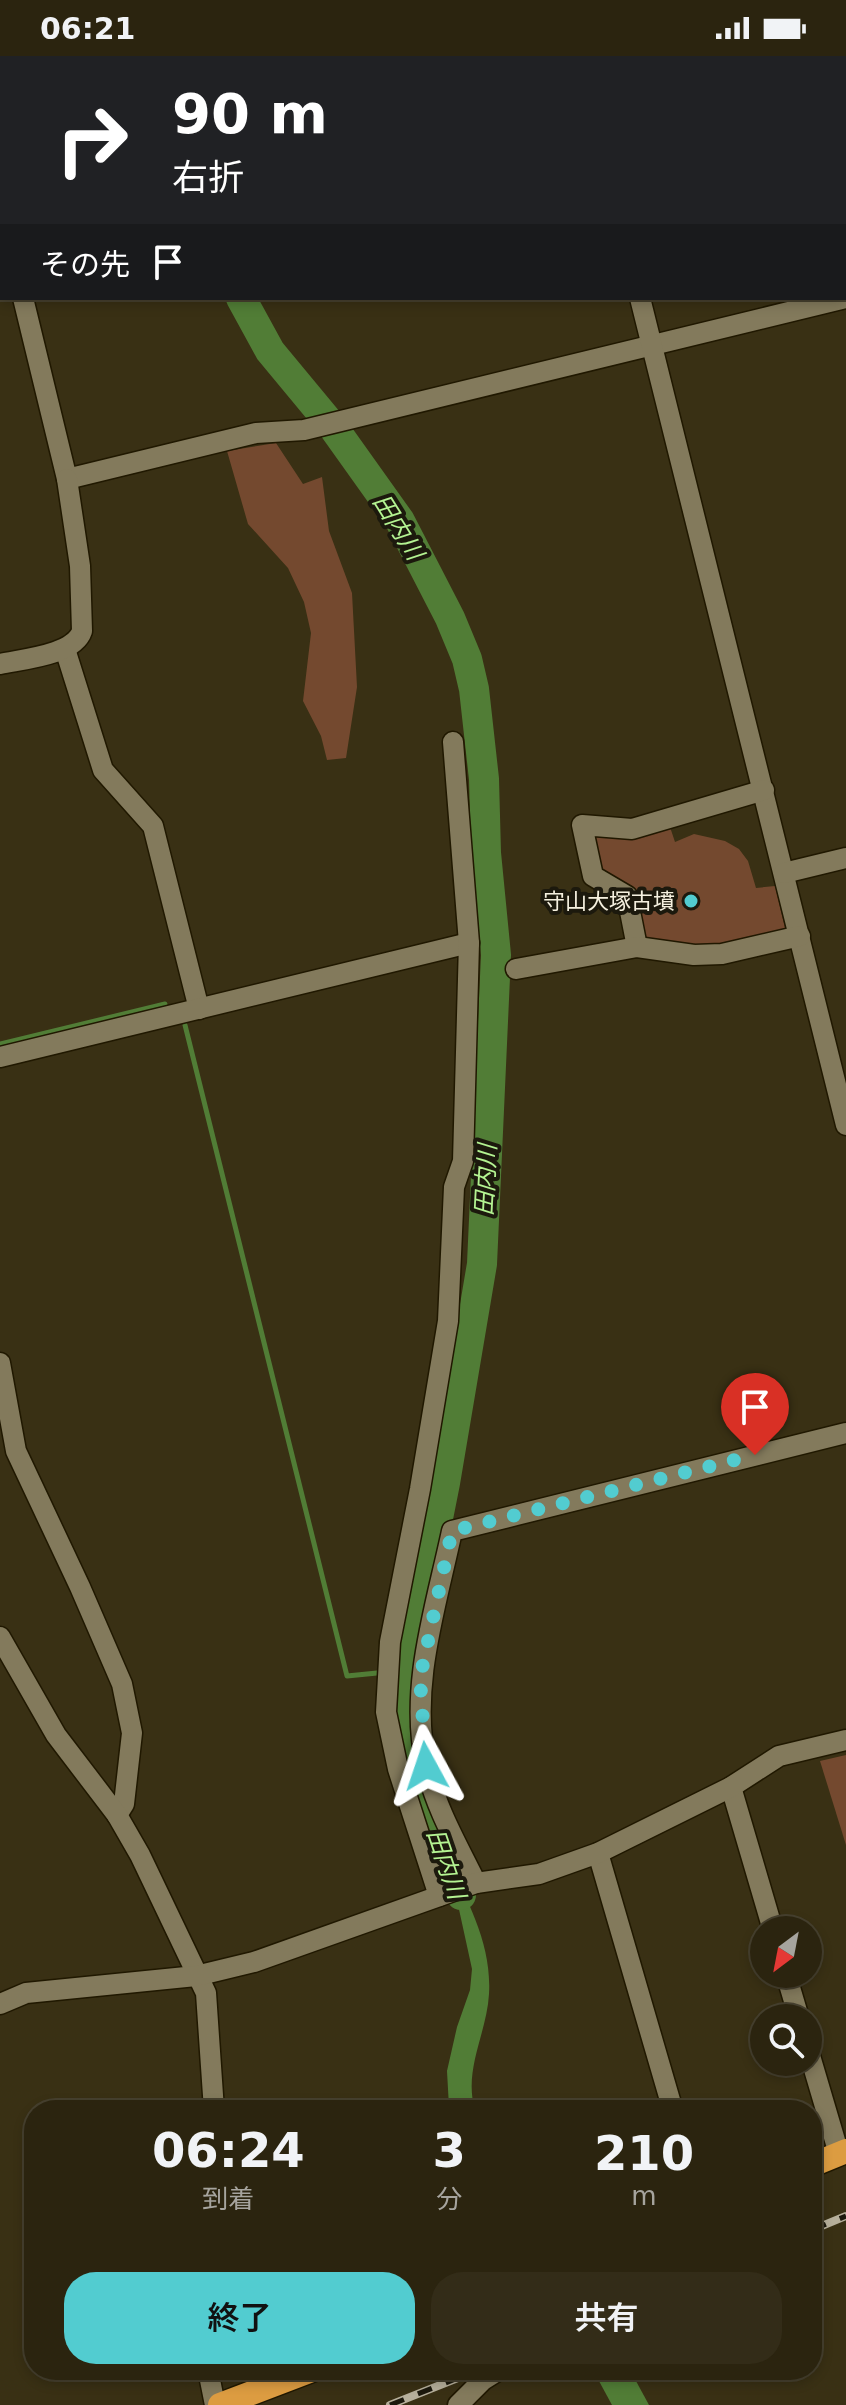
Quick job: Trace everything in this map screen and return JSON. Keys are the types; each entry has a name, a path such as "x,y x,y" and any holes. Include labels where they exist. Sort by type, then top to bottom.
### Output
{"highway":[{"path":"822,2161 842,2152"},
{"path":"217,2405 285,2380"}],"street":[{"path":"0,664 65,649 79,640 82,631 80,566 67,479 23,300"},
{"path":"640,300 846,1125"},
{"path":"67,479 256,433 304,430 838,300"},
{"path":"65,649 103,770 153,826 199,1009"},
{"path":"442,1894 398,1769 386,1712 390,1642 448,1321 454,1187 463,1161 469,943 453,742"},
{"path":"637,947 627,896 593,876 582,825 632,829 764,790"},
{"path":"784,873 846,858"},
{"path":"516,969 637,947 694,955 722,954 800,936"},
{"path":"0,1057 469,943"},
{"path":"0,1363 16,1451 122,1684 132,1733 124,1804 117,1815"},
{"path":"473,1884 444,1818 426,1766 421,1719 420,1678 452,1531 846,1433"},
{"path":"0,1637 56,1735 117,1815 140,1855 206,1993 213,2100"},
{"path":"0,2004 26,1993 196,1976 254,1962 473,1884 539,1874 598,1853 731,1787 779,1756 846,1740"},
{"path":"731,1787 769,1916"},
{"path":"598,1853 670,2100"},
{"path":"817,2076 842,2152"},
{"path":"211,2380 217,2405"},
{"path":"458,2405 483,2380"}],"shaded area":[{"path":"276,443 303,484 322,477 329,531 352,593 357,687 346,758 327,760 321,736 303,701 311,633 304,602 288,568 248,524 227,451"},
{"path":"669,824 675,842 694,834 725,841 739,849 748,861 756,888 775,886 786,932 723,949 640,943 630,892 597,873 590,834"},
{"path":"846,1755 846,1845 820,1761"},
{"path":"448,1859 483,1941 489,1976 487,2009 472,2080 473,2100 449,2100 447,2071 470,1990 472,1969"},
{"path":"598,2380 635,2380 649,2405 612,2405"}],"waterway":[{"name":"田内川","path":"242,300 270,351 333,427 400,521 450,618 467,659 474,689 484,779 486,853 496,955 482,1264 445,1483 408,1669 407,1701 414,1770 461,1895"},
{"path":"0,1044 165,1004"},
{"path":"185,1025 347,1676 377,1673"},
{"path":"396,1670 408,1669"}],"railway":[{"path":"822,2226 846,2216"},
{"path":"390,2405 453,2380"}],"place":[{"name":"守山大塚古墳","path":"691,901"}],"route":[{"path":"426,1766 420,1678 452,1531 755,1455"}]}
